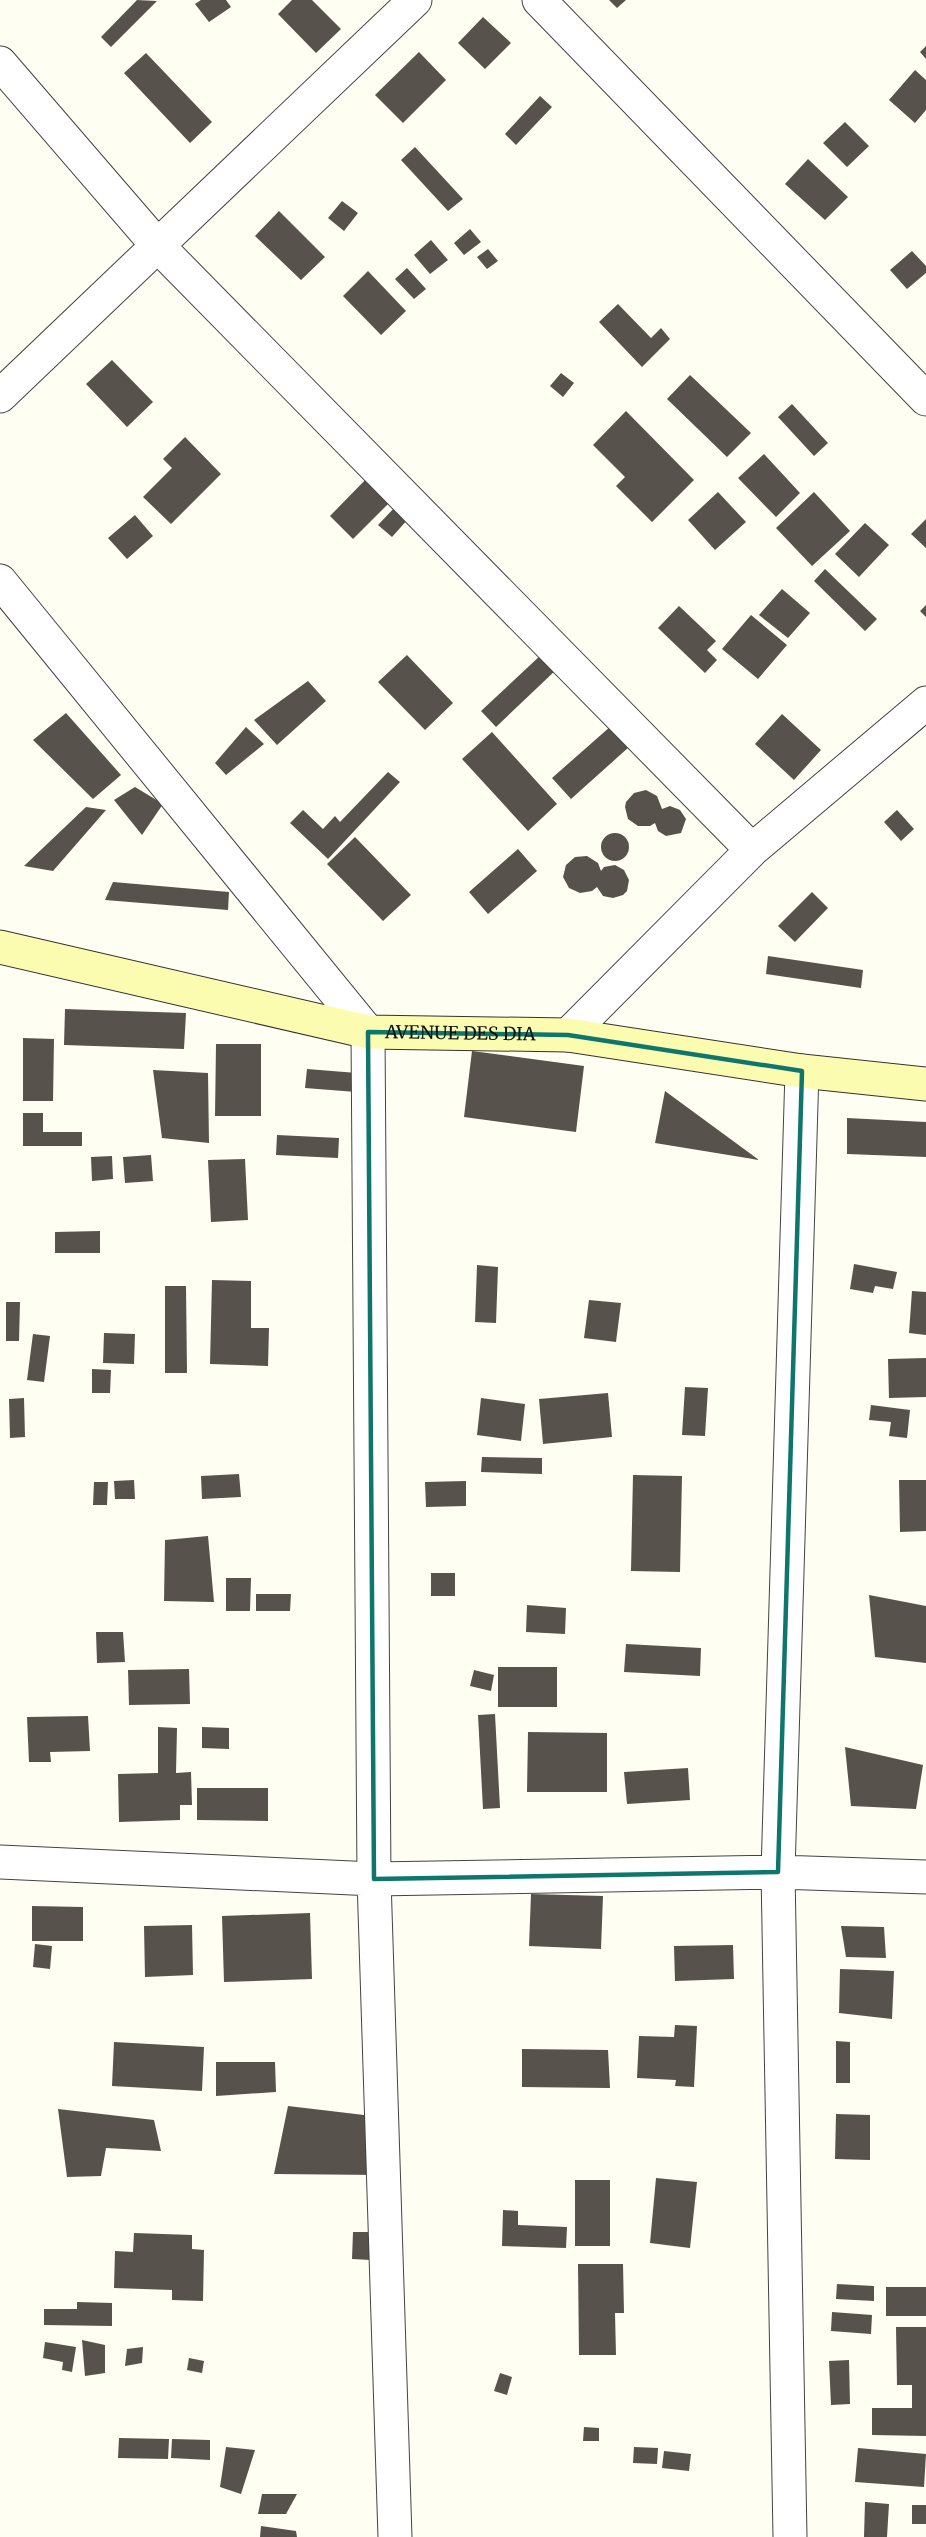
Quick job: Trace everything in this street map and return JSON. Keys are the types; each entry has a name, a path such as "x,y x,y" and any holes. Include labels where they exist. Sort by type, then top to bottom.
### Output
{"street":[{"path":"0,396 415,0"},
{"path":"539,0 926,399"},
{"path":"0,63 157,244 752,850"},
{"path":"0,581 368,1032 374,1879 395,2537"},
{"path":"568,1035 752,850 926,703"},
{"name":"AVENUE DES DIA","path":"0,947 368,1032 568,1035 802,1071 926,1084"},
{"path":"789,2537 778,1872 802,1071"},
{"path":"0,1862 374,1879 778,1872 926,1877"}],"highlighted area":[{"path":"368,1032 568,1035 802,1071 778,1872 374,1879"}],"building":[{"path":"137,0 157,1 111,47 101,37"},
{"path":"201,0 226,0 231,7 209,22 195,4"},
{"path":"292,0 312,0 341,29 316,53 278,14"},
{"path":"609,0 626,0 617,8"},
{"path":"483,17 511,43 485,69 458,43"},
{"path":"926,46 926,59 920,52"},
{"path":"419,52 446,80 403,123 375,95"},
{"path":"146,53 212,122 190,143 124,73"},
{"path":"915,70 926,80 926,110 915,123 889,100"},
{"path":"540,96 552,107 516,145 505,134"},
{"path":"845,122 869,146 847,167 823,143"},
{"path":"415,147 463,199 448,211 401,160"},
{"path":"808,159 848,197 825,220 785,184"},
{"path":"342,201 358,213 344,231 328,218"},
{"path":"279,211 325,257 301,280 255,236"},
{"path":"470,229 481,242 464,255 454,243"},
{"path":"431,240 448,260 430,274 414,255"},
{"path":"488,249 498,261 487,269 477,257"},
{"path":"912,251 926,266 926,273 907,289 890,270"},
{"path":"407,268 426,289 414,299 395,279"},
{"path":"368,271 406,311 381,335 343,296"},
{"path":"618,304 651,338 661,328 670,339 642,367 599,322"},
{"path":"112,360 153,402 127,427 86,384"},
{"path":"561,373 574,383 563,397 550,386"},
{"path":"690,375 751,433 727,457 667,399"},
{"path":"792,404 828,443 814,456 778,417"},
{"path":"626,411 694,480 652,522 616,486 625,477 593,445"},
{"path":"185,437 221,474 171,524 143,497 172,468 163,459"},
{"path":"764,454 800,493 776,517 738,478"},
{"path":"370,475 393,499 353,539 330,516"},
{"path":"718,492 746,522 715,550 688,520"},
{"path":"814,492 850,531 812,566 776,528"},
{"path":"396,506 409,518 392,537 378,525"},
{"path":"135,515 153,536 127,559 108,538"},
{"path":"926,519 926,548 911,534"},
{"path":"865,523 889,545 859,577 835,554"},
{"path":"825,569 877,619 865,631 814,581"},
{"path":"782,589 810,613 788,638 759,615"},
{"path":"926,605 926,617 920,611"},
{"path":"679,606 716,641 707,650 717,660 705,673 658,628"},
{"path":"751,615 787,645 758,679 722,649"},
{"path":"542,654 557,669 496,727 481,711"},
{"path":"407,655 453,703 425,730 378,682"},
{"path":"308,681 326,701 277,745 254,720"},
{"path":"66,713 121,775 93,799 33,740"},
{"path":"782,714 821,750 794,780 755,744"},
{"path":"611,726 629,747 571,799 552,778"},
{"path":"246,727 264,744 226,775 215,763"},
{"path":"492,732 557,804 528,831 462,759"},
{"path":"388,772 400,782 328,859 290,823 303,810 323,829 335,816 340,822"},
{"path":"135,787 163,804 142,835 114,800"},
{"path":"646,790 657,796 662,809 670,806 680,810 686,819 681,833 666,836 658,831 655,823 650,826 638,826 628,819 626,802 634,793"},
{"path":"86,807 106,810 53,871 24,866"},
{"path":"897,810 914,829 901,841 884,822"},
{"path":"615,833 625,837 629,847 625,857 615,861 605,857 601,847 605,837"},
{"path":"355,837 411,895 383,921 327,864"},
{"path":"518,849 537,871 488,914 469,892"},
{"path":"587,856 598,863 601,871 604,867 615,865 624,870 629,880 627,891 613,898 603,896 597,887 592,891 580,893 569,888 563,877 566,865 575,857"},
{"path":"113,882 229,892 228,910 105,900"},
{"path":"812,892 828,908 795,942 778,926"},
{"path":"768,956 863,970 861,988 766,974"},
{"path":"65,1009 186,1013 184,1049 64,1045"},
{"path":"23,1038 54,1039 53,1101 23,1101"},
{"path":"216,1044 261,1044 261,1116 215,1116"},
{"path":"472,1051 584,1066 576,1132 464,1117"},
{"path":"307,1069 357,1073 356,1092 305,1088"},
{"path":"153,1070 208,1073 209,1143 162,1138"},
{"path":"665,1091 759,1160 655,1143"},
{"path":"23,1113 43,1113 43,1132 82,1132 82,1146 23,1146"},
{"path":"847,1118 926,1122 926,1157 847,1154"},
{"path":"277,1135 339,1138 338,1158 276,1155"},
{"path":"151,1155 153,1181 125,1183 123,1157"},
{"path":"112,1156 113,1179 92,1181 91,1157"},
{"path":"245,1159 248,1220 211,1222 208,1160"},
{"path":"100,1231 100,1253 55,1253 55,1232"},
{"path":"854,1264 897,1272 893,1289 875,1286 873,1293 850,1289"},
{"path":"477,1265 498,1267 496,1323 475,1322"},
{"path":"212,1280 251,1281 251,1328 269,1328 268,1366 210,1364"},
{"path":"165,1286 186,1286 187,1373 165,1373"},
{"path":"912,1291 926,1292 926,1335 909,1333"},
{"path":"589,1300 621,1303 616,1342 584,1338"},
{"path":"6,1302 20,1302 19,1341 6,1341"},
{"path":"104,1333 135,1334 134,1364 103,1363"},
{"path":"33,1334 50,1336 44,1382 27,1380"},
{"path":"926,1358 926,1397 889,1398 888,1359"},
{"path":"92,1369 111,1370 110,1393 92,1393"},
{"path":"685,1387 708,1388 705,1436 682,1435"},
{"path":"608,1393 612,1437 543,1444 539,1399"},
{"path":"24,1398 25,1437 10,1438 9,1399"},
{"path":"481,1398 525,1404 521,1441 477,1435"},
{"path":"871,1405 910,1410 907,1438 889,1436 891,1422 869,1420"},
{"path":"482,1457 542,1458 542,1474 481,1472"},
{"path":"239,1474 241,1497 202,1499 201,1476"},
{"path":"633,1475 682,1476 680,1572 631,1571"},
{"path":"134,1480 135,1499 115,1499 114,1481"},
{"path":"899,1480 926,1480 926,1531 900,1532"},
{"path":"466,1481 466,1506 426,1507 425,1482"},
{"path":"94,1482 108,1482 107,1505 93,1505"},
{"path":"208,1536 214,1602 164,1601 165,1540"},
{"path":"431,1573 455,1573 455,1596 431,1596"},
{"path":"226,1578 251,1578 250,1611 226,1611"},
{"path":"256,1594 291,1594 290,1611 256,1611"},
{"path":"869,1595 926,1606 926,1663 875,1657"},
{"path":"527,1605 566,1608 565,1634 526,1632"},
{"path":"96,1632 123,1632 125,1662 97,1663"},
{"path":"626,1644 701,1648 700,1676 624,1672"},
{"path":"498,1667 557,1667 557,1707 498,1707"},
{"path":"189,1669 190,1704 129,1705 128,1670"},
{"path":"474,1670 494,1675 491,1691 470,1686"},
{"path":"495,1714 500,1808 483,1809 478,1715"},
{"path":"88,1716 90,1751 50,1752 51,1762 29,1762 27,1717"},
{"path":"158,1727 177,1728 176,1773 191,1772 192,1805 180,1805 180,1820 119,1822 118,1774 158,1773"},
{"path":"202,1727 229,1728 229,1749 202,1748"},
{"path":"528,1732 607,1733 607,1792 527,1792"},
{"path":"845,1747 923,1765 916,1809 851,1806"},
{"path":"688,1768 690,1800 627,1804 624,1772"},
{"path":"197,1788 268,1788 268,1821 197,1820"},
{"path":"531,1894 603,1896 601,1949 529,1946"},
{"path":"32,1906 83,1907 83,1941 32,1941"},
{"path":"310,1913 312,1979 224,1982 222,1916"},
{"path":"192,1925 193,1975 145,1977 144,1926"},
{"path":"841,1926 884,1927 886,1958 846,1957"},
{"path":"35,1944 52,1946 50,1969 33,1967"},
{"path":"733,1945 734,1979 675,1981 674,1946"},
{"path":"840,1969 894,1971 892,2019 839,2013"},
{"path":"675,2025 697,2026 694,2087 675,2086 676,2080 637,2078 639,2036 674,2037"},
{"path":"836,2041 850,2042 850,2083 836,2083"},
{"path":"114,2042 204,2047 202,2091 112,2086"},
{"path":"522,2049 608,2050 610,2088 522,2087"},
{"path":"216,2062 275,2062 276,2092 216,2096"},
{"path":"288,2106 381,2117 380,2175 274,2174"},
{"path":"58,2109 154,2120 161,2151 106,2148 101,2176 67,2177"},
{"path":"836,2114 870,2115 870,2160 835,2159"},
{"path":"656,2178 697,2182 690,2248 650,2243"},
{"path":"575,2180 610,2180 610,2246 575,2246"},
{"path":"503,2210 518,2211 518,2225 567,2227 566,2248 502,2246"},
{"path":"353,2232 372,2232 371,2260 352,2259"},
{"path":"134,2233 192,2235 192,2249 204,2250 203,2301 172,2300 172,2290 114,2288 115,2251 133,2252"},
{"path":"578,2264 623,2264 624,2313 615,2313 616,2355 579,2355"},
{"path":"837,2284 874,2286 874,2301 836,2299"},
{"path":"886,2287 926,2287 926,2316 886,2316"},
{"path":"77,2302 112,2303 112,2326 44,2325 44,2309 77,2309"},
{"path":"832,2312 872,2315 871,2334 831,2331"},
{"path":"896,2327 926,2327 926,2436 872,2435 872,2408 912,2408 912,2385 897,2385"},
{"path":"82,2340 105,2345 105,2373 85,2376"},
{"path":"45,2342 76,2347 72,2372 62,2370 63,2362 43,2358"},
{"path":"143,2347 142,2363 125,2366 127,2349"},
{"path":"189,2358 204,2361 202,2373 187,2370"},
{"path":"849,2360 850,2404 831,2405 829,2361"},
{"path":"500,2373 512,2377 507,2395 494,2391"},
{"path":"584,2427 599,2428 599,2441 583,2441"},
{"path":"119,2438 169,2439 168,2459 118,2458"},
{"path":"172,2439 210,2440 210,2460 171,2458"},
{"path":"226,2447 255,2450 241,2494 220,2487"},
{"path":"634,2447 658,2448 657,2464 633,2463"},
{"path":"858,2448 926,2454 924,2487 855,2482"},
{"path":"664,2451 691,2454 689,2471 662,2468"},
{"path":"262,2494 297,2494 286,2514 258,2514"},
{"path":"865,2502 889,2504 887,2537 864,2537"},
{"path":"912,2505 926,2505 926,2524 912,2524"},
{"path":"261,2526 296,2531 297,2537 260,2537"}]}
